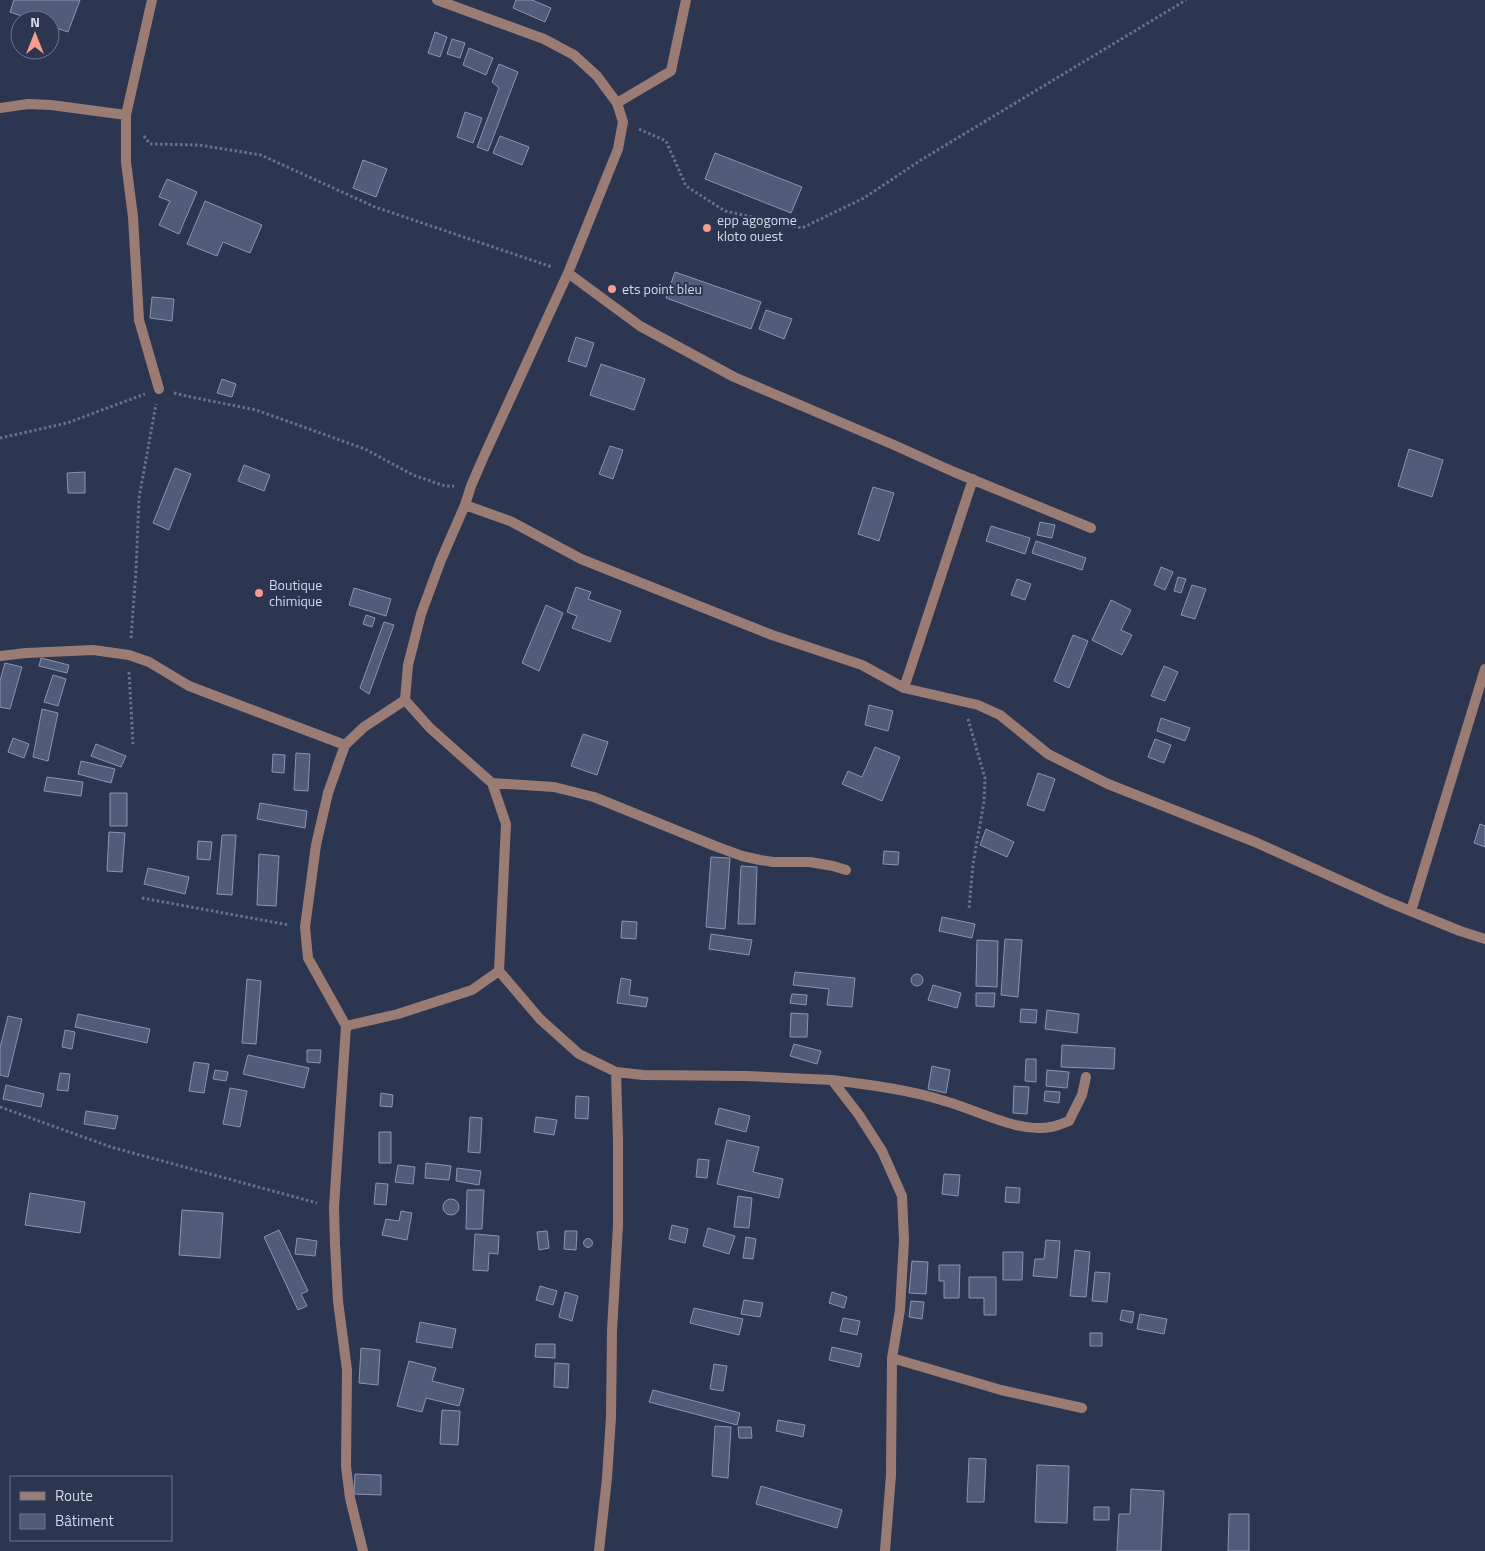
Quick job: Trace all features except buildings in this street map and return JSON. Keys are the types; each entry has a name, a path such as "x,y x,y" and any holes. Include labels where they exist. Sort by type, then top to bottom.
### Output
{"street":[{"path":"152,0 126,115 126,162 133,217 140,320 159,388"},
{"path":"437,0 544,39 574,55 598,76 617,103 623,122 618,150 568,273 484,456 441,560 421,614 408,665 405,700 430,728 492,782 506,824 500,971 540,1019 579,1054 616,1072 643,1075 746,1076 832,1080 911,1093 948,1102 993,1119 1032,1128 1051,1127 1069,1121 1082,1096 1086,1077"},
{"path":"617,103 671,71 686,0"},
{"path":"0,108 28,104 51,105 126,115"},
{"path":"568,273 640,326 734,377 972,480 1091,528"},
{"path":"904,688 972,480"},
{"path":"465,505 510,521 581,559 772,635 862,665 904,688 978,705 1000,715 1048,754 1108,784 1255,842 1411,911 1485,939"},
{"path":"0,656 93,650 129,655 149,662 189,686 346,745"},
{"path":"1411,911 1485,669"},
{"path":"363,1551 350,1498 346,1466 347,1370 338,1301 334,1208 346,1026 308,958 304,928 314,854 326,802 346,745 364,726 405,700"},
{"path":"492,782 554,787 594,797 742,856 773,862 810,862 846,870"},
{"path":"346,1026 398,1014 472,990 500,971"},
{"path":"599,1551 611,1417 612,1331 618,1224 616,1072"},
{"path":"832,1080 859,1115 882,1151 902,1196 904,1240 900,1310 892,1358 891,1475 885,1551"},
{"path":"892,1358 1001,1390 1082,1408"}],"path":[{"path":"623,122 666,141 686,186 725,211 802,228 864,198 921,160 1186,0"},
{"path":"126,115 150,144 199,145 261,155 375,207 568,273"},
{"path":"0,438 67,424 159,388 191,397 256,410 365,448 413,475 445,486 471,486"},
{"path":"133,744 129,655 140,498 159,388"},
{"path":"963,702 985,778 984,802 973,864 969,909"},
{"path":"142,898 304,928"},
{"path":"0,1107 111,1148 334,1208"}],"place":[{"name":"epp agogome kloto ouest","path":"707,228"},
{"name":"ets point bleu","path":"612,289"},
{"name":"Boutique chimique","path":"259,593"}]}
